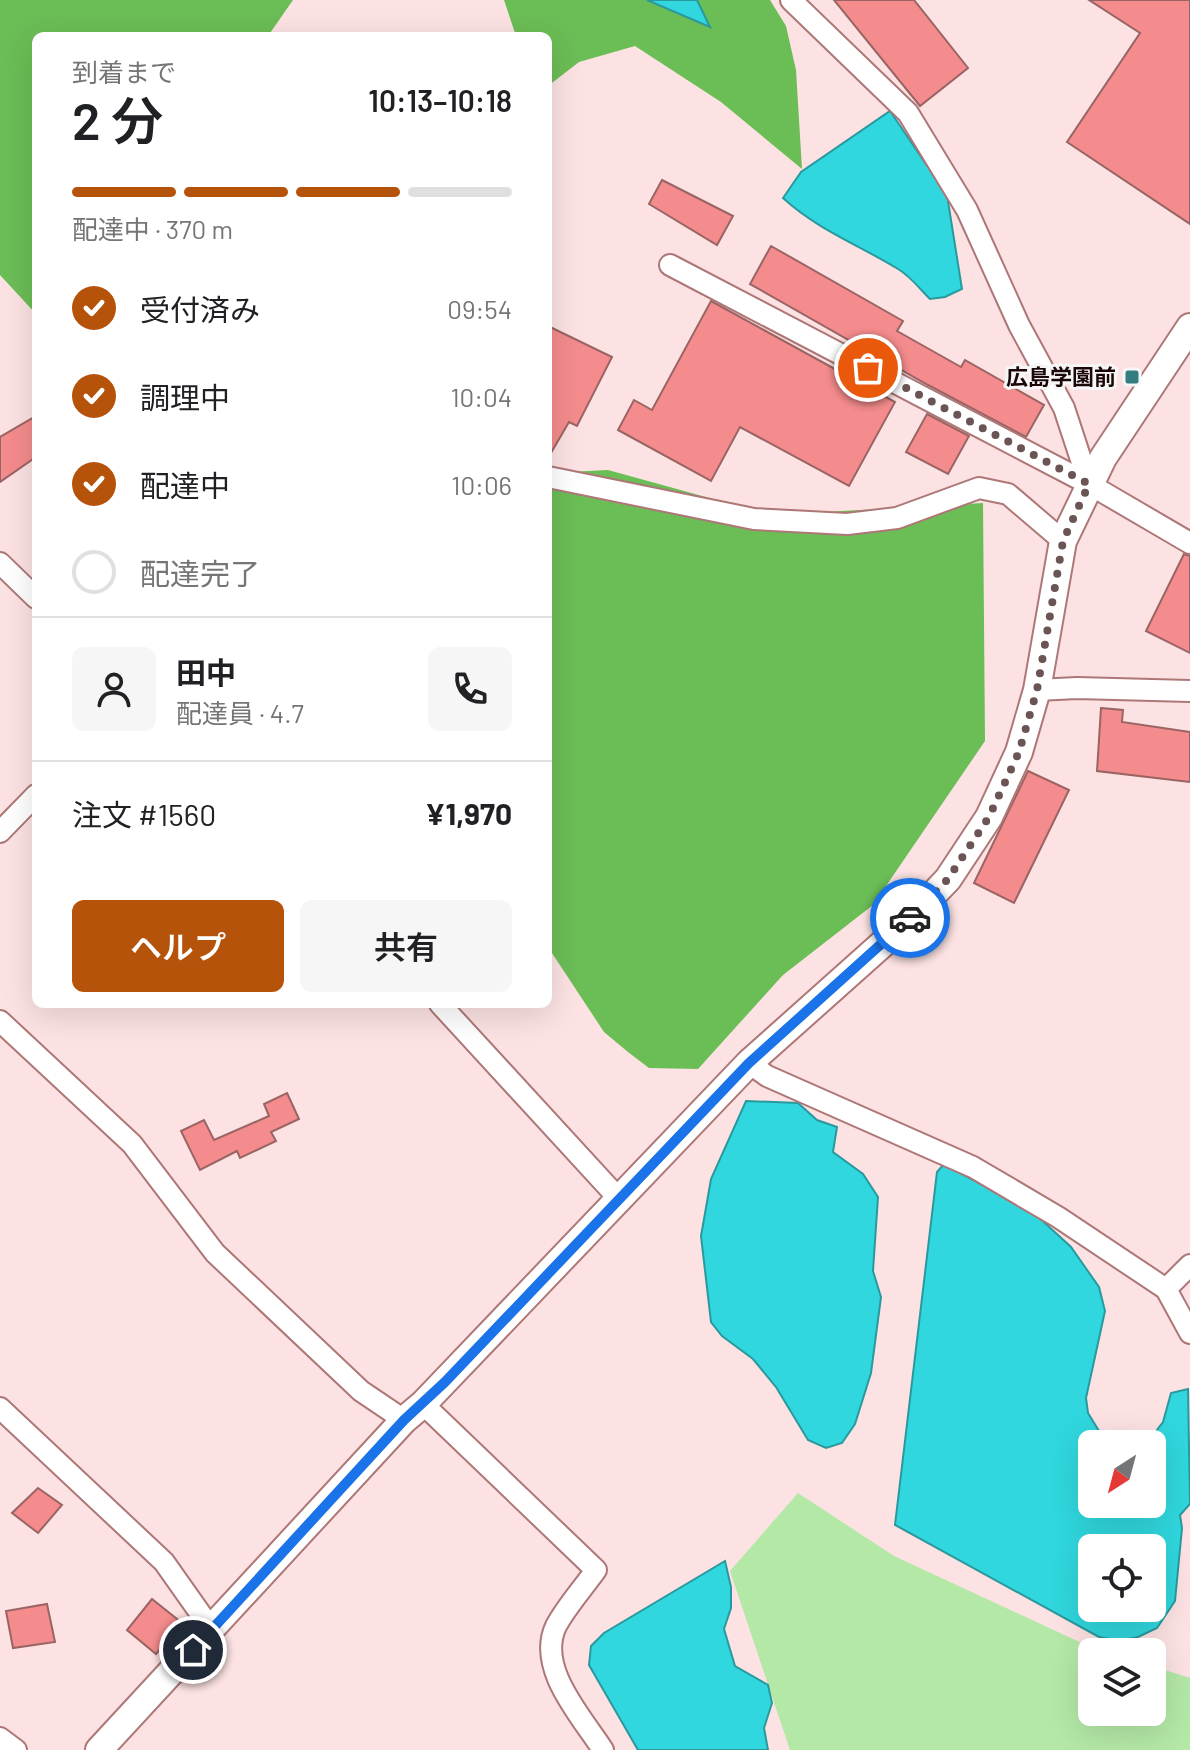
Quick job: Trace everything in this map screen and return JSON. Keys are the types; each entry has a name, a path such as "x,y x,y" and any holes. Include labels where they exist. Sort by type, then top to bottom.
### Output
{"main road":[{"path":"99,1750 413,1412 749,1063 907,922 948,879 989,817 1019,752 1037,690 1063,541 1089,484 1190,327"}],"street":[{"path":"791,0 908,113 967,210 1019,325 1064,408 1089,484"},
{"path":"670,265 1089,484 1190,543"},
{"path":"552,478 754,519 847,524 897,518 979,488 1008,494 1063,541"},
{"path":"0,563 32,594"},
{"path":"1037,690 1190,691"},
{"path":"0,832 32,799"},
{"path":"444,1008 620,1200"},
{"path":"0,1021 132,1144 215,1253 361,1391 413,1412 596,1570 555,1628 553,1654 555,1674 603,1750"},
{"path":"749,1063 767,1076 973,1167 1058,1217 1166,1289 1190,1333"},
{"path":"1166,1289 1190,1265"},
{"path":"0,1408 164,1562 212,1630"},
{"path":"0,1738 16,1750"}],"green space":[{"path":"0,0 293,0 271,32 32,32 32,310 0,275"},
{"path":"504,0 647,0 709,27 697,0 770,0 786,26 796,70 802,169 721,102 635,46 579,62 552,83 552,32 515,32"},
{"path":"608,470 771,515 983,503 985,741 873,905 783,975 698,1069 649,1068 628,1052 604,1032 552,953 552,473"},
{"path":"798,1493 894,1556 1078,1641 1078,1726 1166,1726 1166,1670 1190,1678 1190,1750 790,1750 730,1571"}],"water":[{"path":"647,0 697,0 710,27"},
{"path":"890,111 947,195 962,289 945,297 930,299 902,272 824,228 783,198 801,172"},
{"path":"746,1101 798,1103 817,1120 837,1127 833,1152 863,1174 878,1197 873,1271 881,1297 871,1373 855,1424 842,1443 826,1448 808,1440 776,1387 753,1359 722,1336 711,1322 701,1236 711,1179"},
{"path":"944,1164 1034,1213 1071,1247 1099,1287 1105,1311 1086,1398 1088,1413 1098,1430 1078,1430 1078,1518 1166,1518 1166,1430 1157,1430 1163,1422 1171,1393 1188,1389 1190,1504 1180,1515 1182,1528 1175,1601 1166,1614 1166,1534 1078,1534 1078,1622 1161,1622 1157,1628 1138,1637 1104,1638 895,1525 937,1172"},
{"path":"725,1561 731,1587 731,1608 724,1629 735,1666 768,1685 772,1703 764,1728 768,1750 638,1750 589,1665 591,1646 604,1633"}],"building":[{"path":"834,0 914,0 968,68 920,106"},
{"path":"1089,0 1190,0 1190,224 1067,142 1140,33"},
{"path":"662,180 733,216 717,245 649,204"},
{"path":"771,246 903,321 897,331 961,367 965,360 1044,405 1026,437 750,284"},
{"path":"711,301 895,402 849,486 740,427 711,481 618,430 634,400 652,410"},
{"path":"552,328 612,357 577,426 569,422 552,451"},
{"path":"927,414 969,436 948,474 906,452"},
{"path":"32,418 32,460 0,482 0,437"},
{"path":"1184,554 1190,556 1190,653 1146,631"},
{"path":"1101,708 1123,710 1122,722 1190,732 1190,782 1097,771"},
{"path":"1028,771 1069,790 1014,903 974,883"},
{"path":"287,1093 299,1119 271,1132 276,1141 240,1158 237,1151 200,1170 181,1131 204,1120 214,1140 269,1116 264,1104"},
{"path":"38,1488 62,1505 38,1533 12,1513"},
{"path":"152,1599 182,1623 156,1654 127,1630"},
{"path":"47,1604 55,1642 13,1648 6,1611"}],"way so far":[{"path":"868,368 1089,484 1063,541 1037,690 1019,752 989,817 948,879 910,918"}],"place":[{"name":"広島学園前","path":"1132,377"}],"route":[{"path":"193,1650 404,1420 445,1382 749,1063 910,918"}]}
